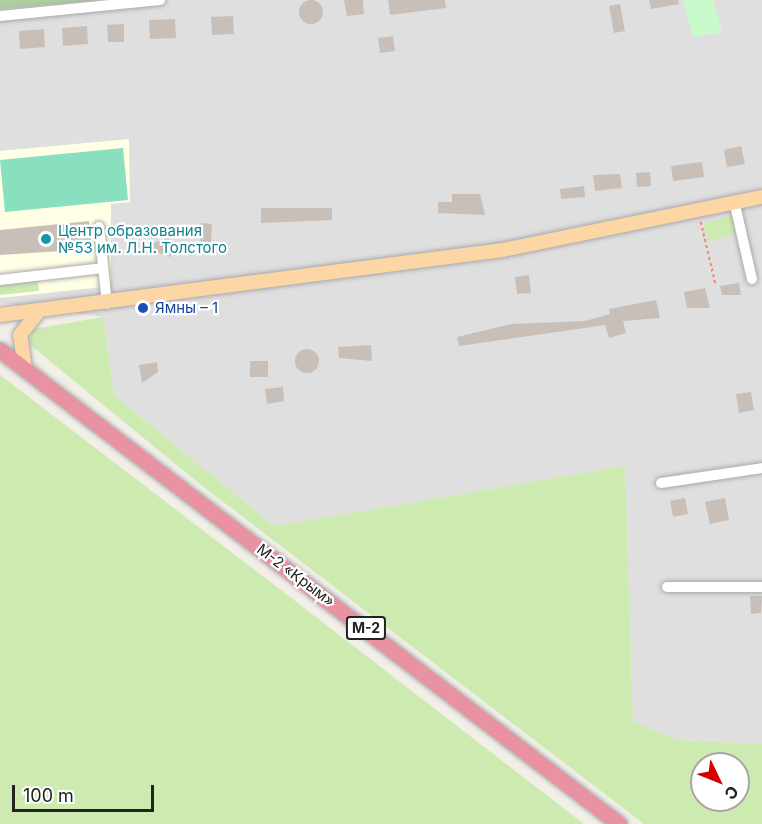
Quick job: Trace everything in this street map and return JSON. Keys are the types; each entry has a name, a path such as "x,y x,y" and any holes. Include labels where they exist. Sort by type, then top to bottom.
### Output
{"highway":[{"name":"М-2 «Крым»","path":"0,350 619,824"}],"main road":[{"path":"0,315 107,304 492,251 699,214 762,197"},
{"path":"25,369 21,332 38,312"}],"street":[{"path":"0,16 160,0"},
{"path":"735,205 752,279"},
{"path":"99,227 107,304"},
{"path":"0,280 103,268"},
{"path":"661,483 762,468"},
{"path":"668,588 762,587"}],"path":[{"path":"699,214 716,286"}],"shaded area":[{"path":"0,0 762,0 762,744 679,740 633,723 625,466 274,526 114,395 103,317 0,303"},
{"path":"129,139 130,202 111,204 111,286 0,298 0,151"}],"green space":[{"path":"0,0 98,0 0,9"},
{"path":"683,0 713,0 722,32 693,37"},
{"path":"123,148 128,200 5,212 0,160"},
{"path":"733,215 739,232 708,242 704,224"},
{"path":"38,280 39,291 0,295 0,284"},
{"path":"103,317 114,395 274,526 625,466 633,722 679,740 762,744 762,824 644,824 196,481 29,344 33,329"},
{"path":"0,375 290,597 584,824 0,824"}],"building":[{"path":"311,0 320,3 323,12 320,21 311,24 302,21 299,12 302,3"},
{"path":"344,0 363,0 364,14 347,16"},
{"path":"388,0 445,0 446,8 390,15"},
{"path":"649,0 678,0 679,4 651,9"},
{"path":"620,4 625,31 614,33 609,6"},
{"path":"233,16 234,34 212,35 211,17"},
{"path":"175,19 176,38 150,39 149,20"},
{"path":"124,24 124,42 108,42 107,25"},
{"path":"87,26 88,44 63,46 62,28"},
{"path":"44,29 45,47 20,49 19,31"},
{"path":"393,36 395,51 380,53 378,38"},
{"path":"741,146 745,164 727,167 724,150"},
{"path":"702,162 704,177 673,181 671,166"},
{"path":"650,172 651,186 637,187 636,173"},
{"path":"620,174 622,188 595,191 593,175"},
{"path":"584,186 585,197 561,199 560,189"},
{"path":"452,194 480,194 485,215 438,213 438,202 452,202"},
{"path":"261,208 332,208 332,220 261,223"},
{"name":"Центр образования №53 им. Л.Н. Толстого","path":"89,221 92,249 0,255 0,230"},
{"path":"201,223 212,224 211,245 200,245"},
{"path":"170,238 171,257 153,251 152,243"},
{"path":"529,275 531,293 517,294 515,277"},
{"path":"739,283 741,295 722,295 720,286"},
{"path":"705,288 710,308 687,308 684,292"},
{"path":"656,300 660,318 623,321 626,333 609,338 605,325 459,346 457,337 511,324 585,321 610,314 609,309"},
{"path":"371,345 372,361 339,358 338,347"},
{"path":"307,349 312,350 318,356 318,366 312,372 307,373 302,372 296,366 295,361 296,356 302,350"},
{"path":"250,361 268,361 268,377 250,377"},
{"path":"157,362 158,372 142,383 139,365"},
{"path":"283,387 284,401 267,404 265,389"},
{"path":"751,392 754,410 739,413 736,394"},
{"path":"685,498 688,514 673,517 670,501"},
{"path":"725,498 729,520 710,524 705,502"},
{"path":"750,596 762,596 761,613 751,614"}],"place":[{"name":"Центр образования №53 им. Л.Н. Толстого","path":"46,239"},
{"name":"Ямны – 1","path":"143,308"}]}
